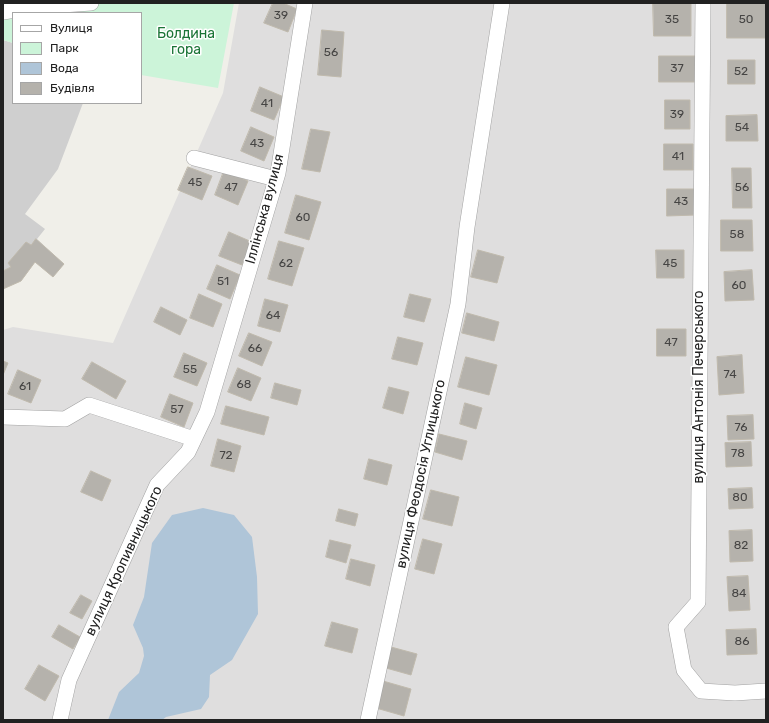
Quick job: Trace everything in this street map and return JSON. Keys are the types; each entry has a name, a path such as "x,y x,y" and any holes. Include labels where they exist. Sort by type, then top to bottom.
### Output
{"street":[{"path":"3,12 34,7 91,3"},
{"name":"Іллінська вулиця","path":"207,412 276,179 305,3"},
{"name":"вулиця Феодосія Углицького","path":"368,720 458,304 468,227 502,3"},
{"name":"вулиця Антонія Печерського","path":"703,3 698,602 676,627 684,670 701,691 735,693 766,691"},
{"path":"194,158 276,179"},
{"path":"3,417 65,419 89,405 194,439"},
{"name":"вулиця Кропивницького","path":"60,720 69,680 157,485 188,452 207,412"}],"shaded area":[{"path":"239,3 766,3 766,720 3,720 3,330 13,327 113,343 223,93"},
{"path":"3,40 12,43 12,104 83,104 58,169 25,214 45,229 37,239 64,264 53,277 35,262 21,281 3,289"}],"green space":[{"name":"Болдина гора","path":"3,3 234,3 218,88 142,75 142,12 12,12 12,43 3,40"}],"water":[{"path":"203,508 234,515 252,537 257,577 258,614 232,660 210,675 209,697 201,709 166,717 162,720 108,720 119,692 139,673 144,656 143,648 133,625 144,597 152,543 172,515"}],"building":[{"path":"273,3 283,3 297,9 288,32 264,23"},
{"path":"653,3 691,3 691,36 654,36"},
{"path":"727,3 766,3 766,38 727,38"},
{"path":"322,30 344,32 341,77 318,75"},
{"path":"659,56 696,56 696,82 659,82"},
{"path":"728,60 755,60 755,84 728,84"},
{"path":"260,87 284,97 274,120 251,111"},
{"path":"665,100 690,100 690,129 665,129"},
{"path":"757,115 758,141 726,141 726,116"},
{"path":"251,127 274,137 264,161 241,151"},
{"path":"311,129 330,132 320,172 302,169"},
{"path":"664,144 693,144 693,170 664,170"},
{"path":"188,167 212,176 202,200 178,190"},
{"path":"732,168 751,168 752,208 733,208"},
{"path":"224,171 248,181 238,205 215,195"},
{"path":"667,189 696,189 696,215 667,216"},
{"path":"296,195 321,202 309,240 285,233"},
{"path":"721,220 752,220 753,251 721,251"},
{"path":"229,232 252,242 242,265 219,256"},
{"path":"36,239 64,264 53,277 35,262 21,281 3,289 3,271 11,267 8,263 26,242 31,245"},
{"path":"279,241 304,248 292,286 268,279"},
{"path":"478,250 504,257 497,283 471,277"},
{"path":"656,250 684,250 684,278 657,278"},
{"path":"217,265 240,275 230,299 207,289"},
{"path":"752,270 754,300 725,301 724,272"},
{"path":"199,294 222,304 213,327 190,318"},
{"path":"410,294 431,299 424,322 404,317"},
{"path":"265,299 288,305 280,332 258,326"},
{"path":"161,307 187,320 180,335 154,322"},
{"path":"467,313 499,322 494,341 462,333"},
{"path":"657,329 686,329 686,356 657,356"},
{"path":"249,333 272,342 262,366 239,356"},
{"path":"398,337 423,343 417,365 392,359"},
{"path":"184,353 207,363 197,386 174,377"},
{"path":"742,355 744,393 719,395 717,357"},
{"path":"466,357 497,365 489,395 458,387"},
{"path":"3,361 8,363 3,375"},
{"path":"92,362 126,381 116,399 82,379"},
{"path":"238,368 261,378 251,401 228,392"},
{"path":"18,370 41,380 31,403 8,394"},
{"path":"275,383 301,390 297,405 271,398"},
{"path":"389,387 409,392 403,414 383,408"},
{"path":"170,394 193,403 184,427 161,417"},
{"path":"465,403 482,408 476,429 460,424"},
{"path":"226,406 269,417 264,435 221,424"},
{"path":"753,415 754,439 728,440 727,416"},
{"path":"439,434 467,441 462,460 435,452"},
{"path":"218,439 241,446 234,472 211,466"},
{"path":"751,442 752,466 726,467 725,443"},
{"path":"369,459 392,465 387,485 364,479"},
{"path":"91,471 111,480 102,501 81,492"},
{"path":"752,488 753,508 729,509 728,489"},
{"path":"431,490 459,497 452,526 423,519"},
{"path":"339,509 358,514 355,526 336,521"},
{"path":"752,530 753,561 730,562 729,531"},
{"path":"423,539 442,544 434,574 415,569"},
{"path":"330,540 351,545 346,563 326,557"},
{"path":"351,559 375,565 370,586 346,579"},
{"path":"748,576 750,610 729,611 727,577"},
{"path":"81,595 92,601 82,619 70,613"},
{"path":"332,622 358,629 352,653 325,646"},
{"path":"59,625 80,637 73,649 52,637"},
{"path":"756,629 757,654 727,655 726,630"},
{"path":"391,647 417,654 411,675 386,668"},
{"path":"39,665 59,676 45,701 25,689"},
{"path":"383,681 411,689 404,716 376,708"}]}
